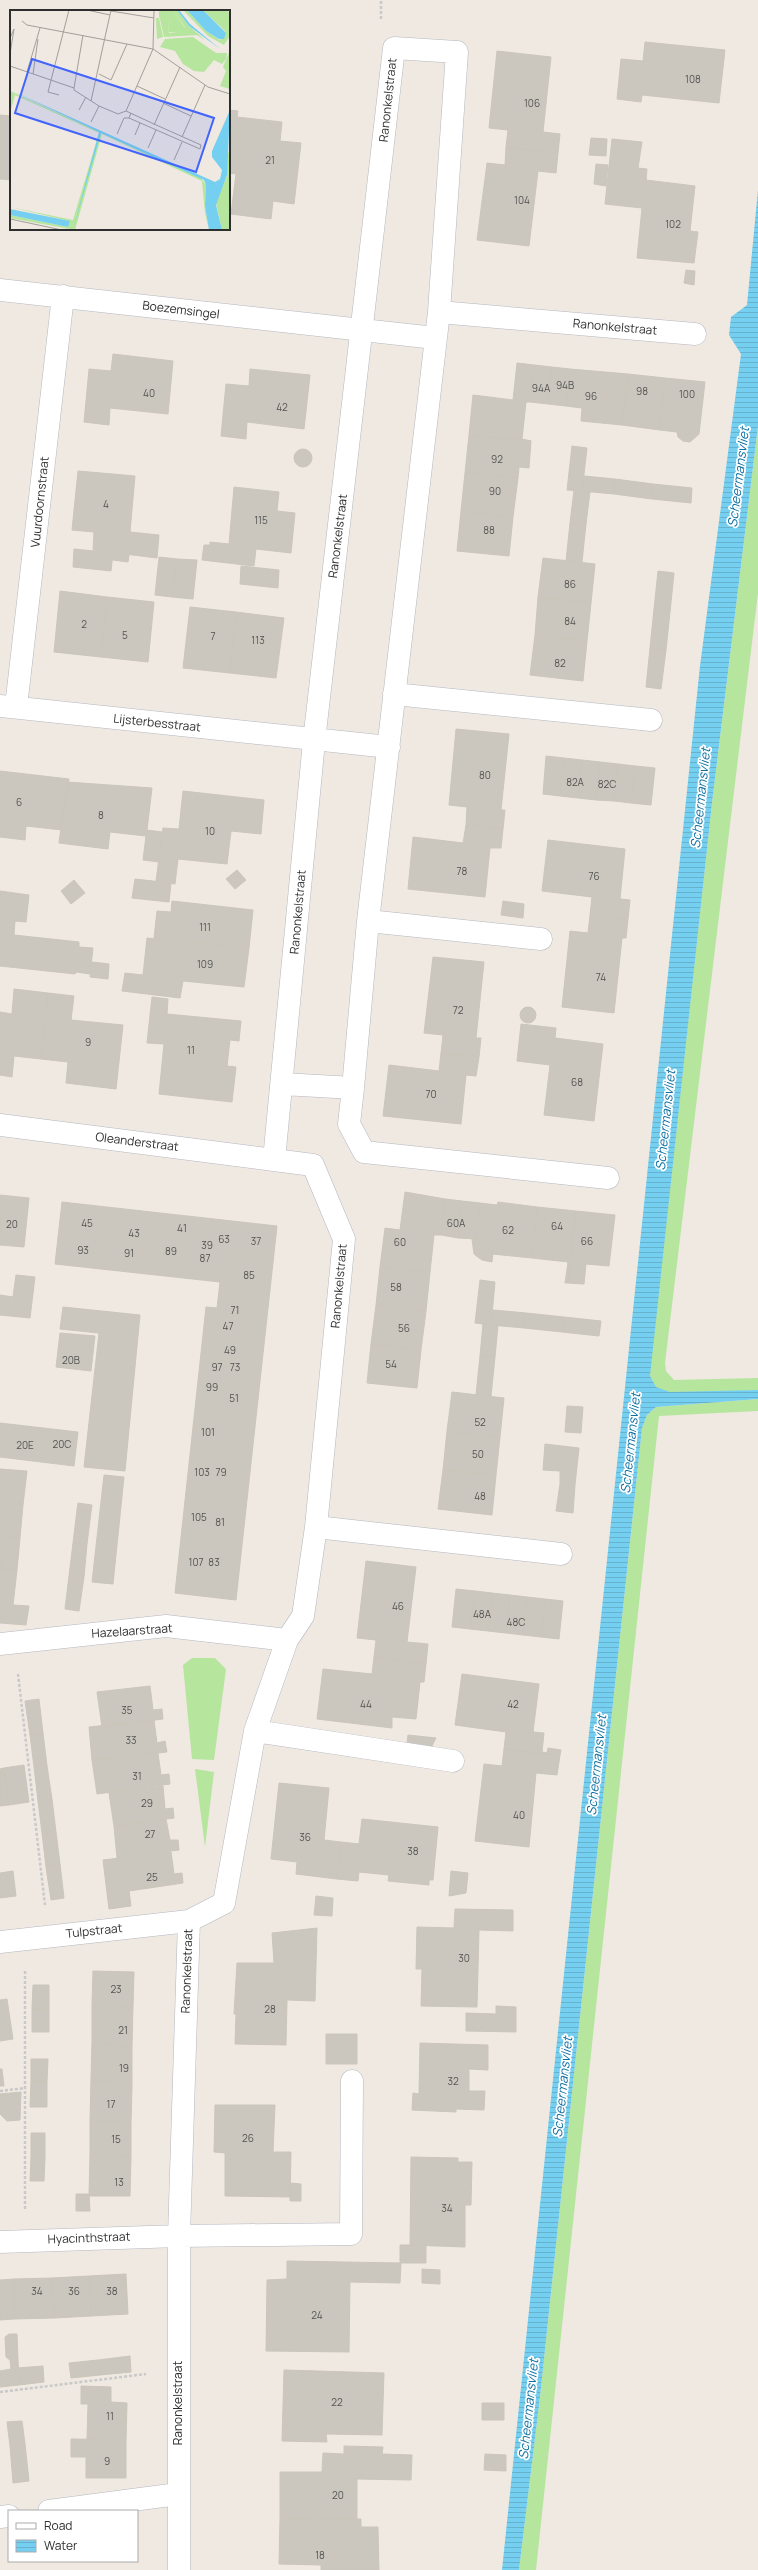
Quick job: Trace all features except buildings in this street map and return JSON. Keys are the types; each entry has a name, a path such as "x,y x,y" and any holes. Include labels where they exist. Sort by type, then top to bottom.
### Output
{"street":[{"name":"Ranonkelstraat","path":"179,2570 179,2236 189,1921 224,1903 256,1731 287,1640 303,1616 316,1527 344,1239 313,1166 274,1160 283,1084 314,741 394,48 457,52 439,312 434,338 389,747 368,921 349,1124 364,1152 608,1178"},
{"name":"Boezemsingel","path":"0,290 362,331"},
{"name":"Vuurdoornstraat","path":"8,707 63,296"},
{"name":"Ranonkelstraat","path":"439,312 695,334"},
{"path":"362,331 434,338"},
{"path":"394,694 652,720"},
{"name":"Lijsterbesstraat","path":"8,707 314,741"},
{"path":"314,741 389,747"},
{"path":"368,921 541,939"},
{"path":"283,1084 353,1088"},
{"name":"Oleanderstraat","path":"0,1125 274,1160"},
{"path":"316,1527 561,1554"},
{"name":"Hazelaarstraat","path":"7,1643 166,1626 287,1640"},
{"path":"256,1731 453,1761"},
{"name":"Tulpstraat","path":"0,1942 25,1938 189,1921"},
{"path":"179,2236 351,2234 352,2081"},
{"name":"Hyacinthstraat","path":"0,2242 179,2236"},
{"path":"56,2510 178,2494"}],"path":[{"path":"7,1643 49,1936"},
{"path":"25,1938 25,2240"},
{"path":"0,2091 26,2088"},
{"path":"0,2392 178,2370"}],"green space":[{"path":"758,426 758,593 665,1363 666,1371 674,1380 758,1378 758,1390 705,1394 677,1393 665,1391 656,1387 651,1380 650,1370 712,803"},
{"path":"758,1399 758,1411 659,1416 536,2570 519,2570 540,2397 642,1428 647,1415 656,1407"},
{"path":"192,1658 215,1658 226,1669 214,1760 192,1759 183,1665"},
{"path":"195,1769 214,1772 205,1847"}],"water":[{"name":"Scheermansvliet","path":"758,190 758,426 712,803 650,1376 656,1387 670,1392 758,1390 758,1399 656,1407 647,1415 642,1428 540,2397 519,2570 502,2570 700,666 741,354 729,335 731,317 747,305"}]}
